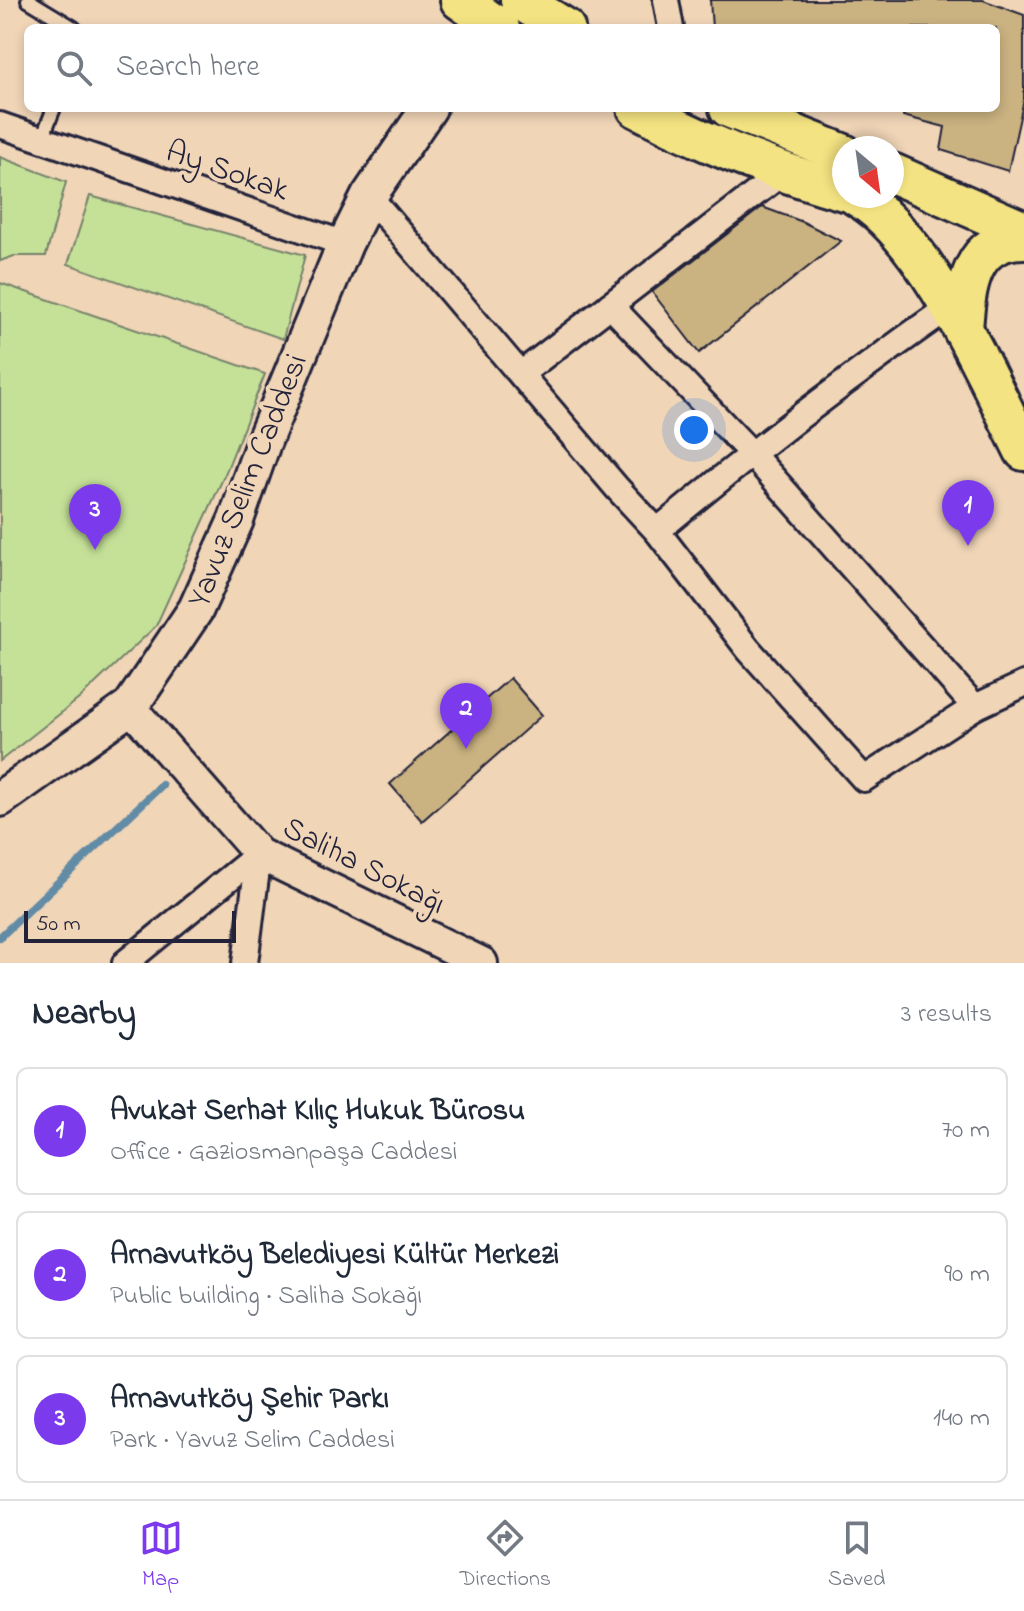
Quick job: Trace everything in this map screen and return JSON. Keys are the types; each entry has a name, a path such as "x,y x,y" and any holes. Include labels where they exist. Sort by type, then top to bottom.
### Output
{"main road":[{"path":"490,15 542,24"},
{"name":"Yavuz Selim Caddesi","path":"0,799 130,707 196,609 236,520 269,428 345,244 369,196 426,112"},
{"path":"645,112 700,141 782,173 832,188"},
{"path":"739,112 832,149"},
{"path":"904,178 1024,231"},
{"path":"874,208 898,232 919,260 956,318 1024,451"},
{"path":"956,318 977,262 989,249 1003,241 1024,239"}],"street":[{"path":"666,0 670,24"},
{"name":"Ay Sokak","path":"0,125 345,244"},
{"path":"522,373 782,173"},
{"path":"369,196 657,531 748,649 864,779 975,707 1024,684"},
{"path":"610,305 751,453 975,707"},
{"path":"657,531 751,453 863,368 956,318"},
{"name":"Saliha Sokağı","path":"130,707 259,854 473,961"},
{"path":"125,963 259,854"},
{"path":"245,963 259,854"}],"lane":[{"path":"28,0 67,24"},
{"path":"41,141 52,112"}],"green space":[{"path":"0,157 66,182 46,256 14,256 0,261"},
{"path":"90,196 305,255 283,339 68,264"},
{"path":"0,283 265,374 225,474 156,626 80,698 0,761"}],"building":[{"path":"710,0 983,0 1024,15 1024,99 1008,171 941,150 945,127 903,116 904,112 1000,112 1000,24 712,24"},
{"path":"762,207 803,222 841,241 699,353 652,292"},
{"path":"510,678 542,715 422,821 390,784"}],"waterway":[{"path":"0,937 162,785"}],"place":[{"name":"Avukat Serhat Kılıç Hukuk Bürosu","path":"968,546"},
{"name":"Arnavutköy Şehir Parkı","path":"95,550"},
{"name":"Arnavutköy Belediyesi Kültür Merkezi","path":"466,749"}]}
